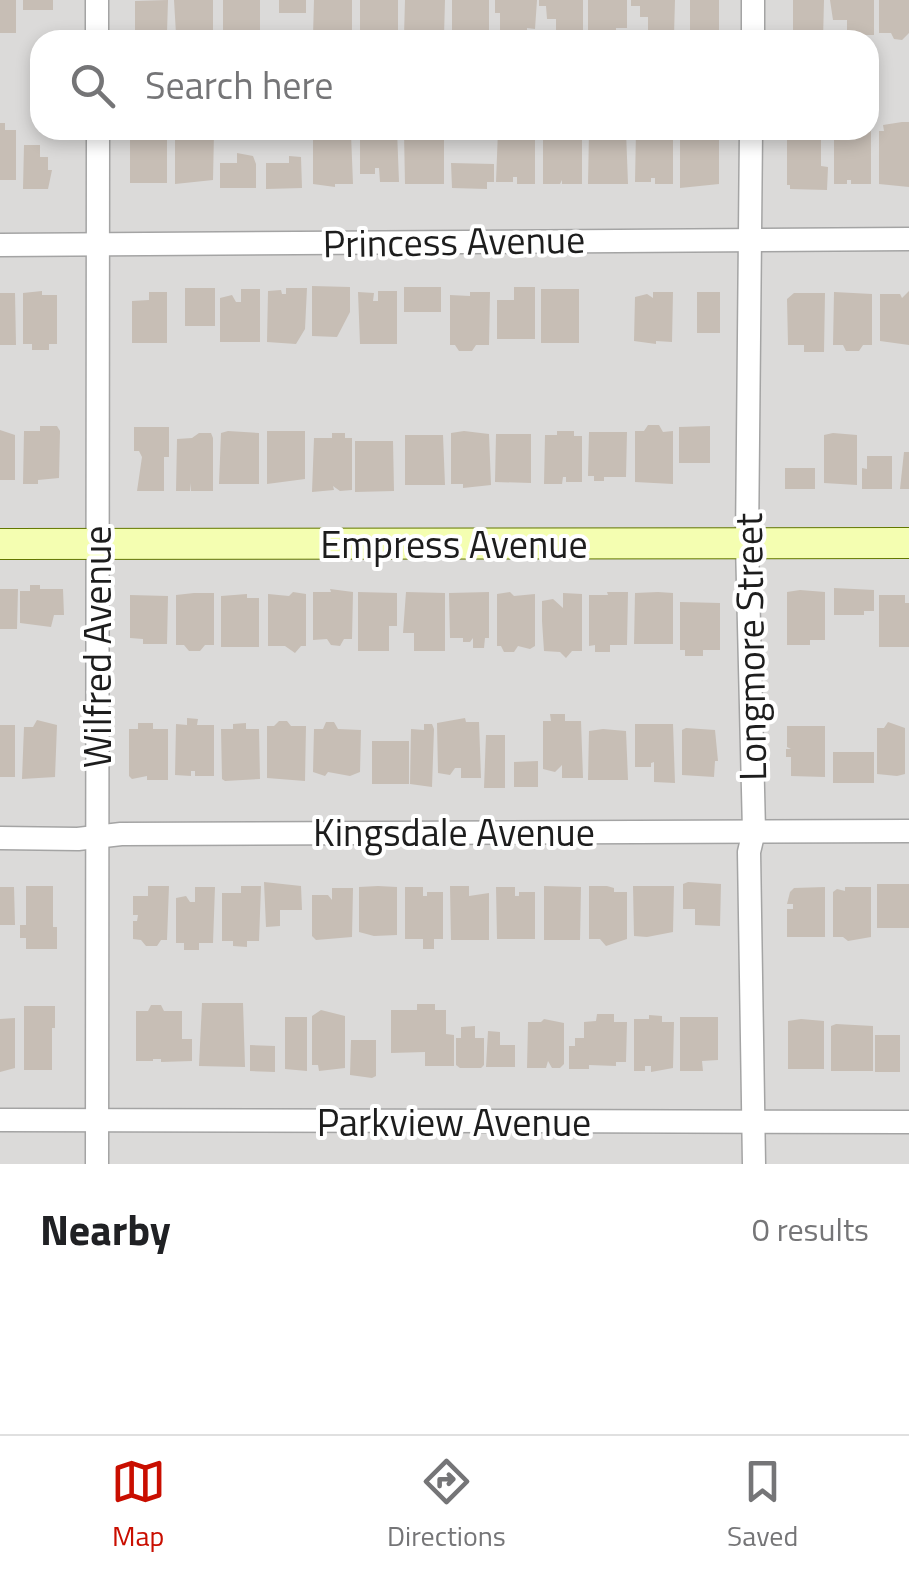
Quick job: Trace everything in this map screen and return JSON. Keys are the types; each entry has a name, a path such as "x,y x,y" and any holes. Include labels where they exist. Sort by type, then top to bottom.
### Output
{"street":[{"path":"97,0 97,30"},
{"path":"752,30 753,0"},
{"name":"Wilfred Avenue","path":"97,1164 98,140"},
{"name":"Longmore Street","path":"751,140 747,543 754,831 749,852 754,1164"},
{"name":"Princess Avenue","path":"0,244 909,239"},
{"name":"Empress Avenue","path":"0,544 909,542"},
{"name":"Kingsdale Avenue","path":"0,838 909,831"},
{"name":"Parkview Avenue","path":"0,1120 909,1122"}],"shaded area":[{"path":"0,0 909,0 909,1164 0,1164"}],"building":[{"path":"0,0 16,0 16,33 0,33"},
{"path":"23,0 53,0 53,10 23,10"},
{"path":"168,0 167,30 135,30 135,1"},
{"path":"174,0 213,0 213,30 176,30"},
{"path":"223,0 260,0 260,30 223,30"},
{"path":"279,0 306,0 306,13 279,13"},
{"path":"314,0 352,0 352,30 313,30"},
{"path":"360,0 398,0 398,30 360,30"},
{"path":"405,0 445,0 444,30 404,30"},
{"path":"452,0 489,0 489,30 452,30"},
{"path":"495,0 537,0 535,29 500,30 500,13 495,13"},
{"path":"539,0 583,0 583,30 556,30 556,19 547,19 546,6 539,6"},
{"path":"588,0 627,0 627,28 588,30"},
{"path":"631,0 675,0 674,30 648,30 648,17 640,17 640,6 631,6"},
{"path":"690,0 719,0 719,30 690,30"},
{"path":"793,0 824,0 823,30 793,30"},
{"path":"830,0 874,0 874,30 847,30 847,20 833,20"},
{"path":"879,0 909,0 909,33 902,40 894,39 891,33 879,33"},
{"path":"909,122 909,187 879,184 879,131 884,131 883,125"},
{"path":"0,123 5,123 5,130 16,130 16,180 0,180"},
{"path":"130,140 167,140 167,183 130,183"},
{"path":"175,140 214,140 213,180 175,184"},
{"path":"313,140 351,140 353,184 313,184"},
{"path":"360,140 397,140 399,182 380,182 379,168 375,168 375,174 360,174"},
{"path":"404,140 444,140 444,184 405,184"},
{"path":"498,140 535,140 535,184 517,184 517,177 513,177 513,182 496,182"},
{"path":"543,140 582,140 582,184 562,184 562,180 560,184 543,184"},
{"path":"589,140 626,140 628,184 588,184"},
{"path":"636,140 673,140 673,184 655,184 655,178 651,182 635,182"},
{"path":"680,140 719,140 719,184 680,188"},
{"path":"787,140 821,140 821,166 828,167 827,190 790,189"},
{"path":"834,140 871,140 871,184 851,184 847,180 847,184 834,184"},
{"path":"24,145 40,145 40,157 48,157 48,170 52,170 48,189 23,189"},
{"path":"237,153 253,156 256,188 220,188 220,163 237,163"},
{"path":"289,156 301,157 302,188 266,189 266,163 289,163"},
{"path":"451,163 494,164 494,182 487,182 487,189 452,188"},
{"path":"312,286 350,287 350,312 337,337 312,336"},
{"path":"404,287 441,287 441,312 404,312"},
{"path":"514,287 535,287 535,339 497,339 497,300 514,300"},
{"path":"185,288 215,288 215,326 185,326"},
{"path":"286,288 307,288 305,329 296,344 267,342 268,291 281,290 286,294"},
{"path":"241,289 260,289 260,342 220,342 220,298 232,295 236,302 241,302"},
{"path":"541,289 579,289 579,343 541,343"},
{"path":"42,291 42,295 57,295 57,344 49,344 49,350 32,350 32,344 23,344 23,293"},
{"path":"378,291 397,291 397,344 360,344 358,292 374,293 373,301 378,301"},
{"path":"909,291 909,345 880,341 880,294 900,294 902,298"},
{"path":"149,292 167,292 167,343 132,343 132,301 149,300"},
{"path":"470,292 490,292 489,345 459,351 450,345 450,295 470,296"},
{"path":"653,292 673,292 672,342 634,341 635,297 647,294 653,298"},
{"path":"697,292 720,292 720,333 697,333"},
{"path":"834,292 872,294 872,345 846,351 843,345 833,345"},
{"path":"0,293 15,293 16,345 0,345"},
{"path":"794,293 825,293 824,352 804,352 804,345 788,345 787,299"},
{"path":"648,425 659,425 663,432 673,431 673,484 635,482 635,431 644,431"},
{"path":"40,426 57,426 60,431 59,478 23,484 24,431 40,431"},
{"path":"710,426 710,463 679,463 679,427"},
{"path":"134,427 169,427 164,491 137,491 142,457 134,451"},
{"path":"0,430 15,435 15,480 0,480"},
{"path":"267,431 305,431 305,479 267,484"},
{"path":"557,431 574,431 574,436 582,436 582,482 566,482 563,477 562,484 544,484 545,435 557,435"},
{"path":"589,432 627,432 626,477 594,481 594,476 588,476"},
{"path":"211,433 213,438 213,491 191,491 191,483 190,491 176,491 177,439"},
{"path":"221,433 259,433 259,484 219,484"},
{"path":"332,433 345,433 345,438 352,438 352,490 340,491 333,486 334,490 312,492 314,438 332,438"},
{"path":"451,433 489,434 491,485 463,488 463,484 451,484"},
{"path":"496,434 531,434 531,483 495,482"},
{"path":"405,435 443,435 445,485 405,485"},
{"path":"824,435 857,435 857,485 824,483"},
{"path":"355,441 393,441 394,491 355,492"},
{"path":"904,452 909,452 909,489 900,489"},
{"path":"867,456 892,456 892,489 862,489 862,468 867,469"},
{"path":"785,468 815,468 815,489 785,489"},
{"path":"30,585 63,589 64,615 54,615 51,627 20,623 20,591 30,591"},
{"path":"834,588 874,590 874,611 834,615"},
{"path":"0,589 18,589 17,629 0,629"},
{"path":"330,589 353,592 352,639 344,639 340,646 331,645 327,639 313,640 313,592 331,592"},
{"path":"293,592 306,594 306,646 295,653 285,646 268,646 268,594 289,596"},
{"path":"358,592 397,593 397,626 389,626 389,651 358,651"},
{"path":"406,592 445,593 445,651 414,651 414,633 403,633"},
{"path":"489,592 489,638 485,638 484,648 473,648 473,638 463,642 463,638 450,638 449,593"},
{"path":"510,592 514,596 535,594 535,646 530,649 518,646 514,652 504,652 497,646 497,594"},
{"path":"607,592 628,592 627,645 610,645 610,652 595,652 595,645 589,646 589,595 608,595"},
{"path":"787,592 825,592 825,640 810,640 810,645 787,645"},
{"path":"214,593 214,645 205,645 200,651 176,645 176,595"},
{"path":"563,593 582,594 582,651 572,651 566,658 560,652 544,651 542,621 542,601 553,599 563,608"},
{"path":"635,593 673,593 673,644 634,644"},
{"path":"247,594 247,598 259,598 259,647 221,647 221,596"},
{"path":"130,595 168,596 167,644 143,644 143,639 130,638"},
{"path":"879,595 905,595 905,603 909,603 909,647 879,647"},
{"path":"680,602 720,603 720,650 703,650 703,656 685,656 685,650 680,650"},
{"path":"550,714 565,714 565,721 581,721 583,778 562,778 562,765 555,772 543,769 543,721 551,721"},
{"path":"187,718 198,719 197,725 214,725 214,776 195,776 195,771 191,771 191,776 175,775 176,724 187,725"},
{"path":"465,718 466,722 479,722 481,778 461,778 461,768 455,768 450,775 438,773 437,723"},
{"path":"37,720 57,725 55,777 22,779 24,727 33,727"},
{"path":"279,721 306,726 305,781 267,778 267,726"},
{"path":"326,722 334,722 338,729 361,730 360,772 350,776 328,772 325,776 313,772 314,729 323,729"},
{"path":"888,722 905,728 905,774 897,776 877,774 877,728 884,728"},
{"path":"138,723 168,729 168,780 129,776 129,729 138,729"},
{"path":"246,723 246,729 259,729 260,779 225,781 221,729"},
{"path":"424,724 432,724 434,729 432,787 410,784 411,729 424,730"},
{"path":"635,724 673,724 675,783 654,782 654,762 651,767 635,767"},
{"path":"0,725 15,725 15,777 0,777"},
{"path":"787,726 825,726 825,777 791,776 791,757 786,757 786,749 791,749 787,747"},
{"path":"682,730 715,730 718,761 714,777 682,775"},
{"path":"589,731 626,731 628,780 588,780"},
{"path":"486,735 505,735 505,788 484,788"},
{"path":"372,741 409,741 409,784 372,784"},
{"path":"833,752 874,752 874,783 833,783"},
{"path":"538,761 538,787 514,787 514,762"},
{"path":"264,882 301,886 302,910 280,910 280,926 266,927"},
{"path":"683,884 721,884 720,926 695,925 695,909 683,909"},
{"path":"877,884 909,884 909,928 877,928"},
{"path":"26,886 53,886 57,949 26,949 26,938 20,938 20,925 26,925"},
{"path":"148,886 169,886 167,940 161,940 157,946 146,946 133,939 133,921 137,921 138,915 133,915 133,896 148,896"},
{"path":"241,886 261,886 259,941 247,941 247,947 222,941 222,893 241,893"},
{"path":"450,886 469,886 469,896 489,893 489,940 451,940"},
{"path":"544,886 581,887 580,940 544,940"},
{"path":"589,886 627,892 627,939 606,946 600,939 589,939"},
{"path":"633,886 674,886 673,932 634,936"},
{"path":"0,887 14,887 15,925 0,925"},
{"path":"195,887 215,887 213,943 199,943 199,950 184,950 184,943 176,943 176,898 186,896 195,902"},
{"path":"359,887 397,887 397,935 359,932"},
{"path":"405,887 423,887 423,896 427,892 443,892 443,939 434,939 434,949 423,949 423,939 405,939"},
{"path":"496,887 515,887 515,896 519,892 535,892 535,939 497,939"},
{"path":"825,887 825,937 787,937 787,909 793,909 793,904 787,904 790,892 794,888"},
{"path":"845,887 871,887 871,937 848,941 833,937 833,892 845,891"},
{"path":"332,888 353,888 352,937 316,940 312,936 312,895 328,895 332,900"},
{"path":"202,1003 243,1003 245,1067 199,1066"},
{"path":"417,1004 435,1004 435,1010 446,1010 446,1034 454,1035 454,1066 425,1066 425,1052 391,1053 391,1010 417,1010"},
{"path":"151,1005 161,1005 164,1011 182,1011 182,1039 192,1039 192,1061 136,1061 136,1011 148,1011"},
{"path":"24,1006 55,1006 52,1070 24,1070"},
{"path":"321,1010 345,1016 345,1068 319,1071 318,1065 312,1065 312,1016"},
{"path":"597,1014 614,1014 614,1022 627,1022 626,1062 569,1069 569,1046 575,1046 575,1038 584,1038 584,1022 596,1021"},
{"path":"649,1015 662,1016 662,1022 674,1022 673,1068 651,1072 651,1066 645,1066 645,1071 634,1071 634,1019 649,1019"},
{"path":"285,1017 307,1017 307,1071 285,1069"},
{"path":"680,1017 718,1017 718,1060 702,1061 703,1071 680,1071"},
{"path":"15,1018 15,1068 0,1072 0,1019"},
{"path":"544,1019 564,1023 564,1064 552,1068 548,1061 546,1068 527,1068 528,1022"},
{"path":"788,1021 824,1021 824,1069 788,1069"},
{"path":"475,1026 475,1038 484,1038 484,1065 460,1068 456,1065 456,1038 461,1038 461,1027"},
{"path":"831,1026 873,1026 873,1071 831,1071"},
{"path":"488,1031 500,1032 500,1045 515,1045 515,1067 486,1067"},
{"path":"875,1035 900,1035 900,1072 875,1072"},
{"path":"351,1040 376,1040 376,1076 350,1075"},
{"path":"250,1045 275,1046 275,1072 250,1071"}]}
